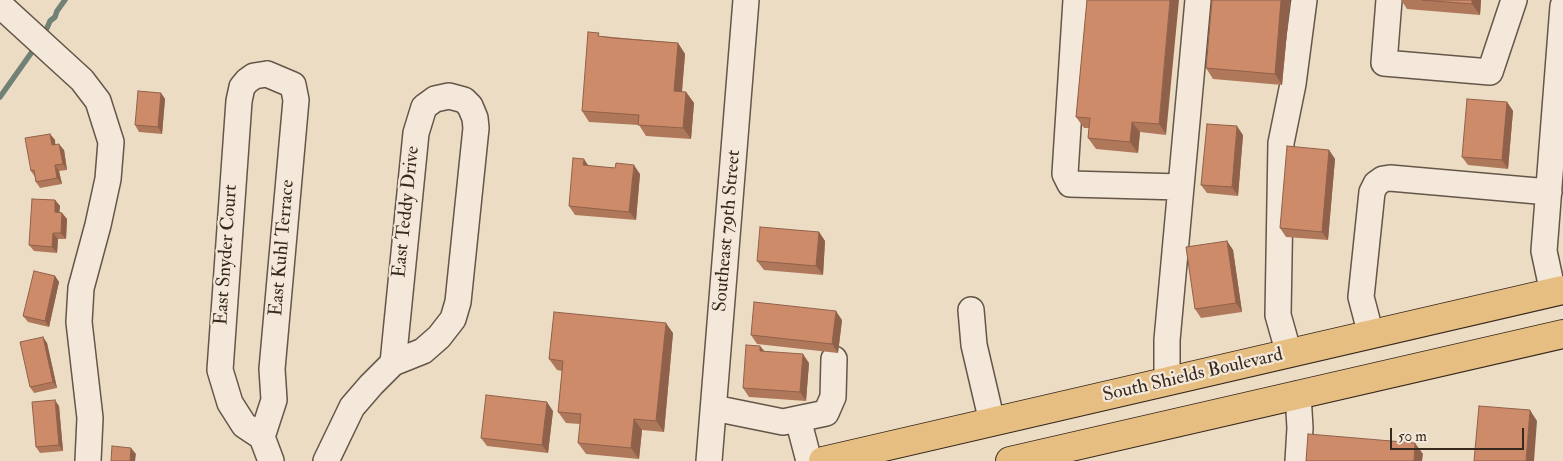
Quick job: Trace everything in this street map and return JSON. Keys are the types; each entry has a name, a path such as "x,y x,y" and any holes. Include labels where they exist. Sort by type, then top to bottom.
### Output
{"main road":[{"name":"South Shields Boulevard","path":"822,461 1558,292"},
{"path":"1010,461 1563,334"},
{"path":"1337,344 1348,383"}],"street":[{"name":"Southeast 79th Street","path":"709,461 746,0"},
{"path":"1076,0 1065,174 1070,184 1181,187"},
{"path":"1167,382 1167,340 1198,0"},
{"path":"1289,354 1278,314 1281,143 1293,84 1304,0"},
{"path":"1389,0 1384,63 1490,72 1514,0"},
{"path":"0,5 82,80 98,101 111,142 108,179 81,288 79,322 90,418 88,461"},
{"path":"1558,292 1544,251 1563,6"},
{"name":"East Kuhl Terrace","path":"262,437 274,400 272,369 296,100 293,85 267,74"},
{"name":"East Snyder Court","path":"262,437 244,425 230,403 220,370 239,101 242,87 247,81 254,76 267,74"},
{"name":"East Teddy Drive","path":"449,96 464,100 470,106 475,118 476,128 458,302 453,318 439,337 423,351 393,363 416,133 424,107 435,98 449,96"},
{"path":"1371,335 1362,298 1372,192 1376,184 1383,179 1390,178 1549,192"},
{"path":"971,310 974,345 992,422"},
{"path":"714,408 784,422 826,413 833,397 834,359"},
{"path":"326,461 352,407 393,363"},
{"path":"1298,394 1300,428 1298,461"},
{"path":"798,419 809,461"},
{"path":"262,437 271,461"}],"building":[{"path":"1087,0 1170,0 1159,124 1132,122 1130,142 1088,138 1090,118 1076,117"},
{"path":"1212,0 1281,0 1275,74 1206,68"},
{"path":"1422,0 1472,0 1472,4"},
{"path":"588,32 599,33 598,36 613,38 678,43 674,91 686,92 683,128 638,125 639,115 582,111"},
{"path":"138,91 161,93 158,127 135,125"},
{"path":"1467,99 1507,102 1502,160 1462,157"},
{"path":"1207,124 1237,126 1232,187 1201,185"},
{"path":"50,134 52,145 59,144 63,164 55,165 57,178 36,182 34,170 31,171 25,138"},
{"path":"1287,146 1329,150 1322,232 1280,228"},
{"path":"573,158 584,159 583,165 615,168 616,163 634,165 629,212 569,206"},
{"path":"32,199 55,200 55,212 62,213 61,233 53,233 52,247 29,245"},
{"path":"760,227 819,232 816,266 757,261"},
{"path":"1227,241 1236,303 1195,309 1186,247"},
{"path":"34,271 55,276 45,321 23,316"},
{"path":"754,302 836,311 832,344 751,335"},
{"path":"554,312 666,323 656,421 634,419 631,448 578,443 581,414 558,412 563,361 549,359"},
{"path":"43,337 53,382 30,387 20,342"},
{"path":"746,345 760,346 760,351 803,354 800,392 743,388"},
{"path":"486,395 547,402 542,445 481,438"},
{"path":"55,400 59,445 36,447 32,402"},
{"path":"1479,406 1530,410 1526,461 1474,461"},
{"path":"1308,434 1415,443 1414,461 1306,461"},
{"path":"112,446 131,448 130,461 111,461"}],"waterway":[{"path":"41,35 65,0"},
{"path":"0,97 35,45"}]}
